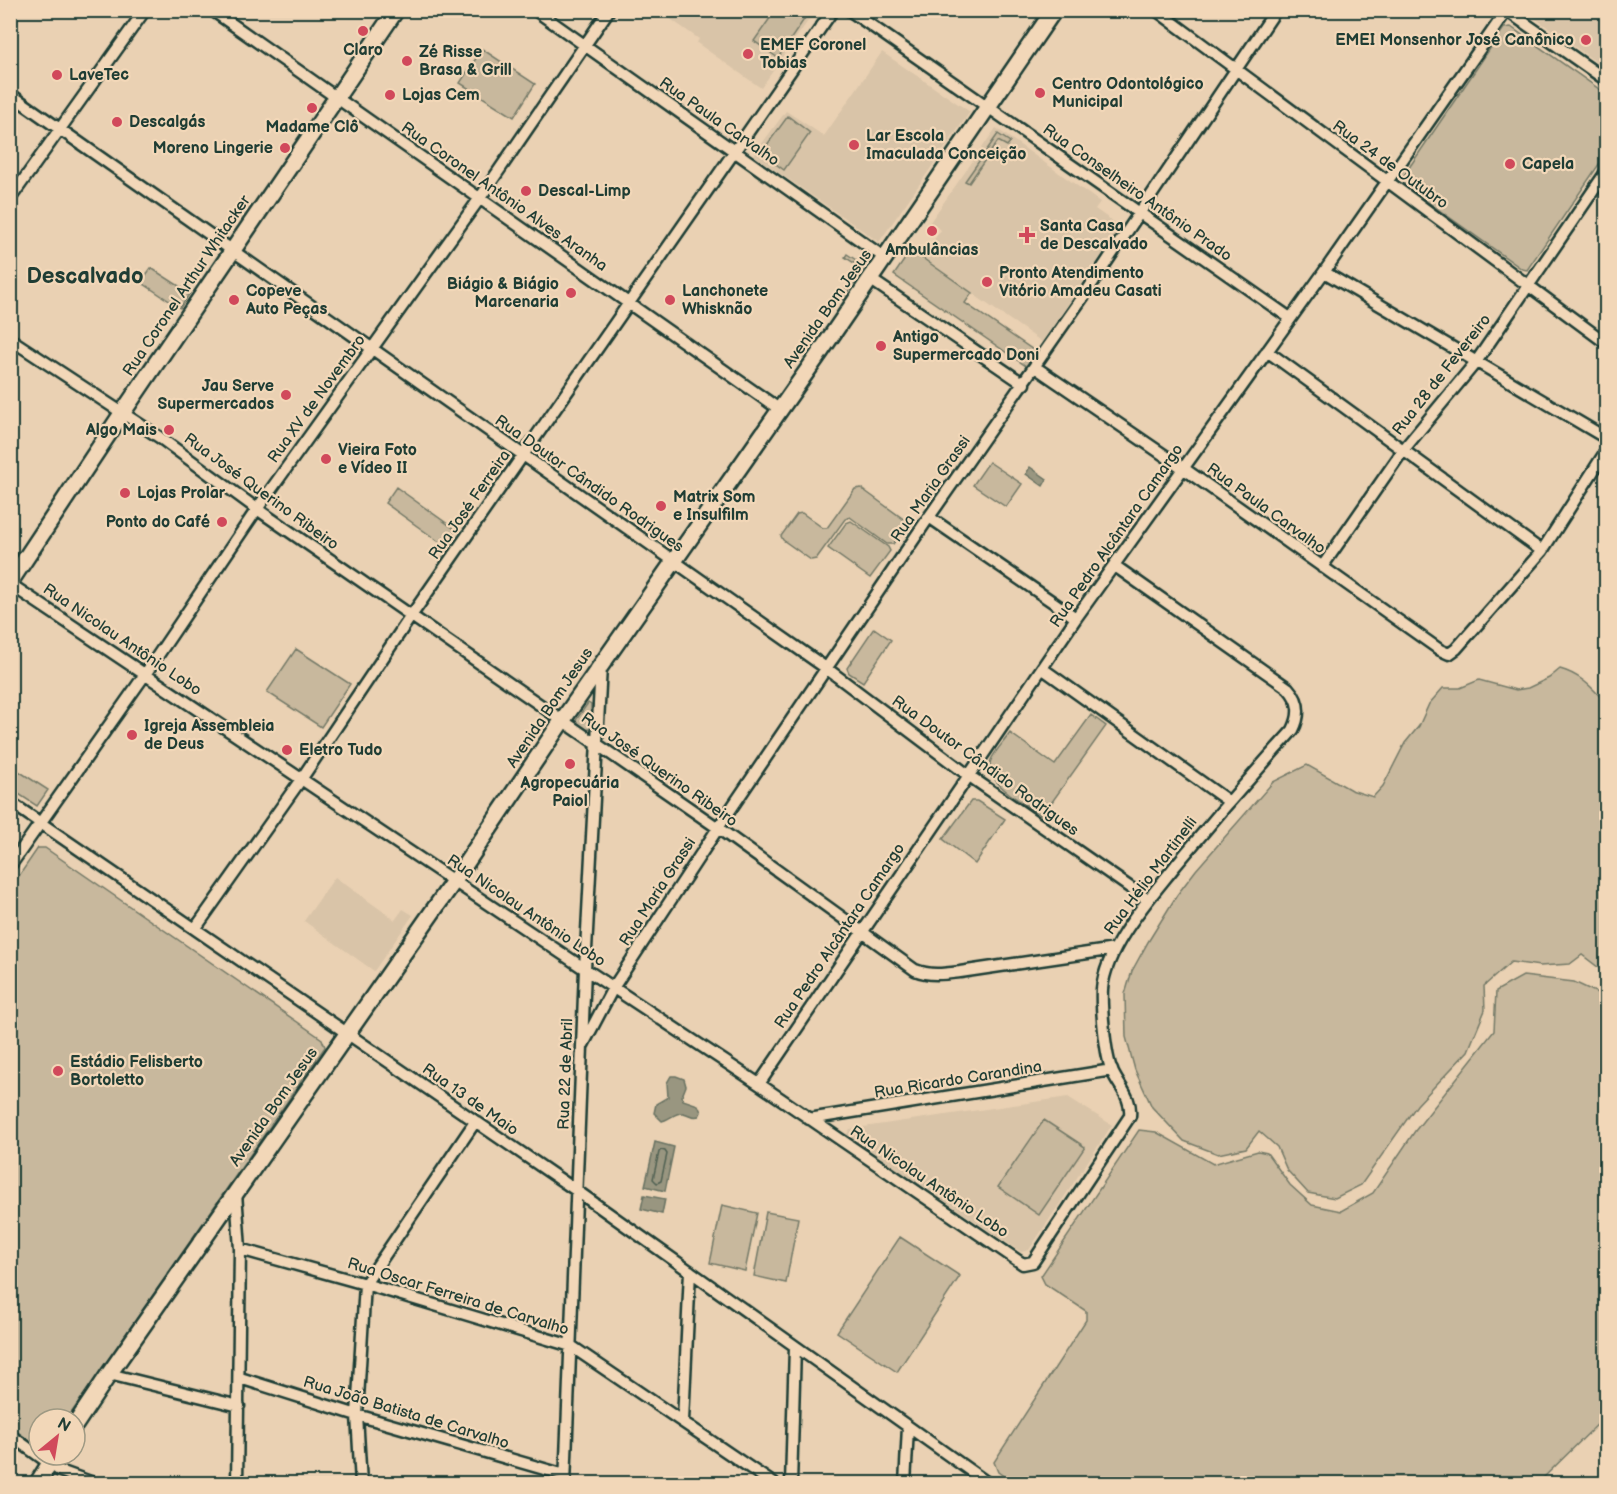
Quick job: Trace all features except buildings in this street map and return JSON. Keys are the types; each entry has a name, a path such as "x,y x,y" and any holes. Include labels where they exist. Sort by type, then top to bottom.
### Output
{"street":[{"path":"10,199 145,10"},
{"name":"Rua Coronel Antônio Alves Aranha","path":"212,10 779,409"},
{"name":"Rua Coronel Arthur Whitacker","path":"10,583 232,250 396,10"},
{"name":"Rua Paula Carvalho","path":"535,10 885,258"},
{"name":"Rua XV de Novembro","path":"10,866 146,673 257,509 480,198 609,10"},
{"name":"Rua José Ferreira","path":"195,929 833,10"},
{"name":"Rua Conselheiro Antônio Prado","path":"849,10 1290,318"},
{"name":"Avenida Bom Jesus","path":"87,1407 454,881 672,561 885,258 1054,10"},
{"name":"Rua 24 de Outubro","path":"1156,10 1606,343"},
{"name":"Rua Maria Grassi","path":"583,1045 613,988 718,828 929,517 1024,384 1276,10"},
{"path":"1506,11 1606,80"},
{"name":"Rua Pedro Alcântara Camargo","path":"759,1084 860,932 1076,618 1324,272 1506,11"},
{"name":"Rua Doutor Cândido Rodrigues","path":"10,94 826,668 968,775 1148,900"},
{"name":"Rua 28 de Fevereiro","path":"1322,567 1404,449 1476,362 1606,172"},
{"path":"1324,272 1606,438"},
{"path":"870,279 1024,384"},
{"name":"Rua José Querino Ribeiro","path":"10,339 123,412 257,509 718,828 915,970 924,974 936,975 1115,949"},
{"path":"1266,351 1542,551 1606,451"},
{"name":"Rua Paula Carvalho","path":"1035,367 1183,468 1440,650 1449,654 1456,650 1542,551"},
{"path":"929,517 1076,618"},
{"name":"Rua Hélio Martinelli","path":"1023,1264 1033,1262 1130,1116 1131,1105 1112,1070 1103,1019 1102,990 1106,968 1115,949 1148,900 1228,801 1293,730 1298,720 1299,706 1296,696 1288,688 1115,566"},
{"name":"Rua Nicolau Antônio Lobo","path":"10,583 759,1084 1023,1264"},
{"name":"Rua 22 de Abril","path":"565,1479 585,969 601,665"},
{"path":"1043,669 1228,801"},
{"name":"Rua 13 de Maio","path":"10,802 577,1191 989,1484"},
{"name":"Rua Ricardo Carandina","path":"809,1119 1112,1070"},
{"path":"361,1484 357,1415 365,1284 475,1122"},
{"path":"236,1193 240,1249 237,1484"},
{"name":"Rua Oscar Ferreira de Carvalho","path":"240,1249 571,1346 774,1484"},
{"path":"683,1421 690,1271"},
{"path":"791,1484 795,1347"},
{"path":"109,1374 239,1406"},
{"name":"Rua João Batista de Carvalho","path":"240,1377 565,1479"},
{"path":"905,1484 908,1427"},
{"path":"10,1435 27,1444"},
{"path":"37,1484 48,1467"},
{"path":"58,1467 60,1471 96,1484"}],"shaded area":[{"name":"EMEF Coronel Tobias","path":"659,11 815,11 761,88 697,43 699,39"},
{"path":"775,11 800,11 807,15 778,58 754,41"},
{"name":"EMEI Monsenhor José Canônico","path":"1525,11 1606,11 1606,69"},
{"path":"1511,27 1606,94 1606,154 1527,270 1522,269 1404,185 1402,178 1504,28"},
{"path":"482,49 535,84 514,117 460,83"},
{"name":"Lar Escola Imaculada Conceição","path":"882,52 970,112 879,242 755,156 755,153 786,111 824,136"},
{"path":"788,116 810,133 784,170 761,153"},
{"name":"Santa Casa de Descalvado","path":"996,128 1100,202 1095,209 1121,227 1042,342 921,258 941,230 930,222"},
{"path":"998,134 1010,142 1007,146 998,141 969,183 965,181"},
{"path":"911,250 972,293 965,303 1036,352 1026,366 894,275"},
{"path":"847,254 865,266 842,300 839,298 860,267 845,257"},
{"path":"151,268 190,293 180,308 141,282"},
{"path":"989,462 1022,484 1006,507 973,485"},
{"path":"396,487 456,530 445,546 385,503"},
{"path":"861,488 906,521 906,526 893,544 887,544 850,517 845,519 816,559 811,560 783,540 781,536 797,514 802,513 823,528 827,528 855,489"},
{"path":"851,521 888,547 890,551 870,578 828,548 846,523"},
{"path":"874,628 891,640 863,682 849,673 847,668"},
{"path":"296,649 350,684 321,727 267,692"},
{"path":"1560,669 1586,682 1606,704 1606,990 1599,968 1582,955 1570,964 1540,966 1511,962 1484,986 1485,1010 1468,1051 1417,1105 1361,1185 1335,1198 1308,1193 1287,1170 1277,1147 1259,1131 1246,1148 1218,1154 1184,1141 1152,1107 1135,1070 1126,1037 1125,994 1132,971 1148,942 1177,895 1196,870 1273,782 1307,765 1351,790 1373,797 1383,786 1405,743 1419,726 1429,704 1443,688 1460,688 1479,680 1516,690 1528,688 1549,678"},
{"path":"588,703 591,705 591,727 587,731 576,720"},
{"path":"1091,715 1106,726 1042,816 1008,792 993,776 990,768 991,760 1010,733 1055,765"},
{"path":"17,770 48,790 37,806 11,789 11,780"},
{"path":"971,801 977,801 1005,819 975,864 943,839"},
{"path":"38,848 45,848 322,1039 325,1047 75,1407 27,1407 27,1439 10,1427 10,889"},
{"path":"335,877 395,920 403,909 413,915 374,971 304,921"},
{"path":"1523,976 1574,982 1606,997 1606,1416 1538,1483 1015,1484 998,1472 994,1462 1086,1320 1086,1311 1045,1284 1041,1276 1139,1130 1156,1132 1213,1164 1258,1151 1267,1153 1290,1185 1312,1205 1341,1211 1373,1193 1415,1131 1494,1031 1496,991"},
{"path":"1068,1097 1112,1125 1029,1250 1021,1252 846,1135 850,1129"},
{"path":"1044,1120 1085,1147 1039,1215 998,1187"},
{"path":"722,1205 757,1213 745,1271 710,1263"},
{"path":"766,1212 798,1218 786,1283 754,1276"},
{"path":"900,1237 960,1276 897,1372 837,1332"}],"water":[{"path":"1030,467 1047,479 1043,486 1026,474"},
{"path":"671,1076 684,1079 686,1086 682,1096 683,1100 698,1105 701,1112 699,1116 680,1113 662,1121 654,1113 656,1104 668,1097 667,1083"},
{"path":"655,1142 674,1147 665,1191 645,1186"},
{"path":"644,1195 665,1199 662,1214 641,1209"}],"place":[{"name":"Claro","path":"363,31"},
{"name":"EMEI Monsenhor José Canônico","path":"1586,40"},
{"name":"EMEF Coronel Tobias","path":"748,54"},
{"name":"Zé Risse Brasa & Grill","path":"407,61"},
{"name":"LaveTec","path":"57,75"},
{"name":"Centro Odontológico Municipal","path":"1040,93"},
{"name":"Lojas Cem","path":"390,95"},
{"name":"Madame Clô","path":"312,108"},
{"name":"Descalgás","path":"117,122"},
{"name":"Lar Escola Imaculada Conceição","path":"854,145"},
{"name":"Moreno Lingerie","path":"285,148"},
{"name":"Capela","path":"1510,164"},
{"name":"Descal-Limp","path":"526,191"},
{"name":"Ambulâncias","path":"932,231"},
{"name":"Santa Casa de Descalvado","path":"1027,235"},
{"name":"Pronto Atendimento Vitório Amadeu Casati","path":"987,282"},
{"name":"Biágio & Biágio Marcenaria","path":"571,293"},
{"name":"Copeve Auto Peças","path":"234,300"},
{"name":"Lanchonete Whisknão","path":"670,300"},
{"name":"Antigo Supermercado Doni","path":"881,346"},
{"name":"Jau Serve Supermercados","path":"286,395"},
{"name":"Algo Mais","path":"169,430"},
{"name":"Vieira Foto e Vídeo II","path":"326,459"},
{"name":"Lojas Prolar","path":"125,493"},
{"name":"Matrix Som e Insulfilm","path":"661,506"},
{"name":"Ponto do Café","path":"222,522"},
{"name":"Igreja Assembleia de Deus","path":"132,735"},
{"name":"Eletro Tudo","path":"287,750"},
{"name":"Agropecuária Paiol","path":"570,764"},
{"name":"Estádio Felisberto Bortoletto","path":"58,1071"}],"district":[{"name":"Descalvado","path":"85,276"}]}
